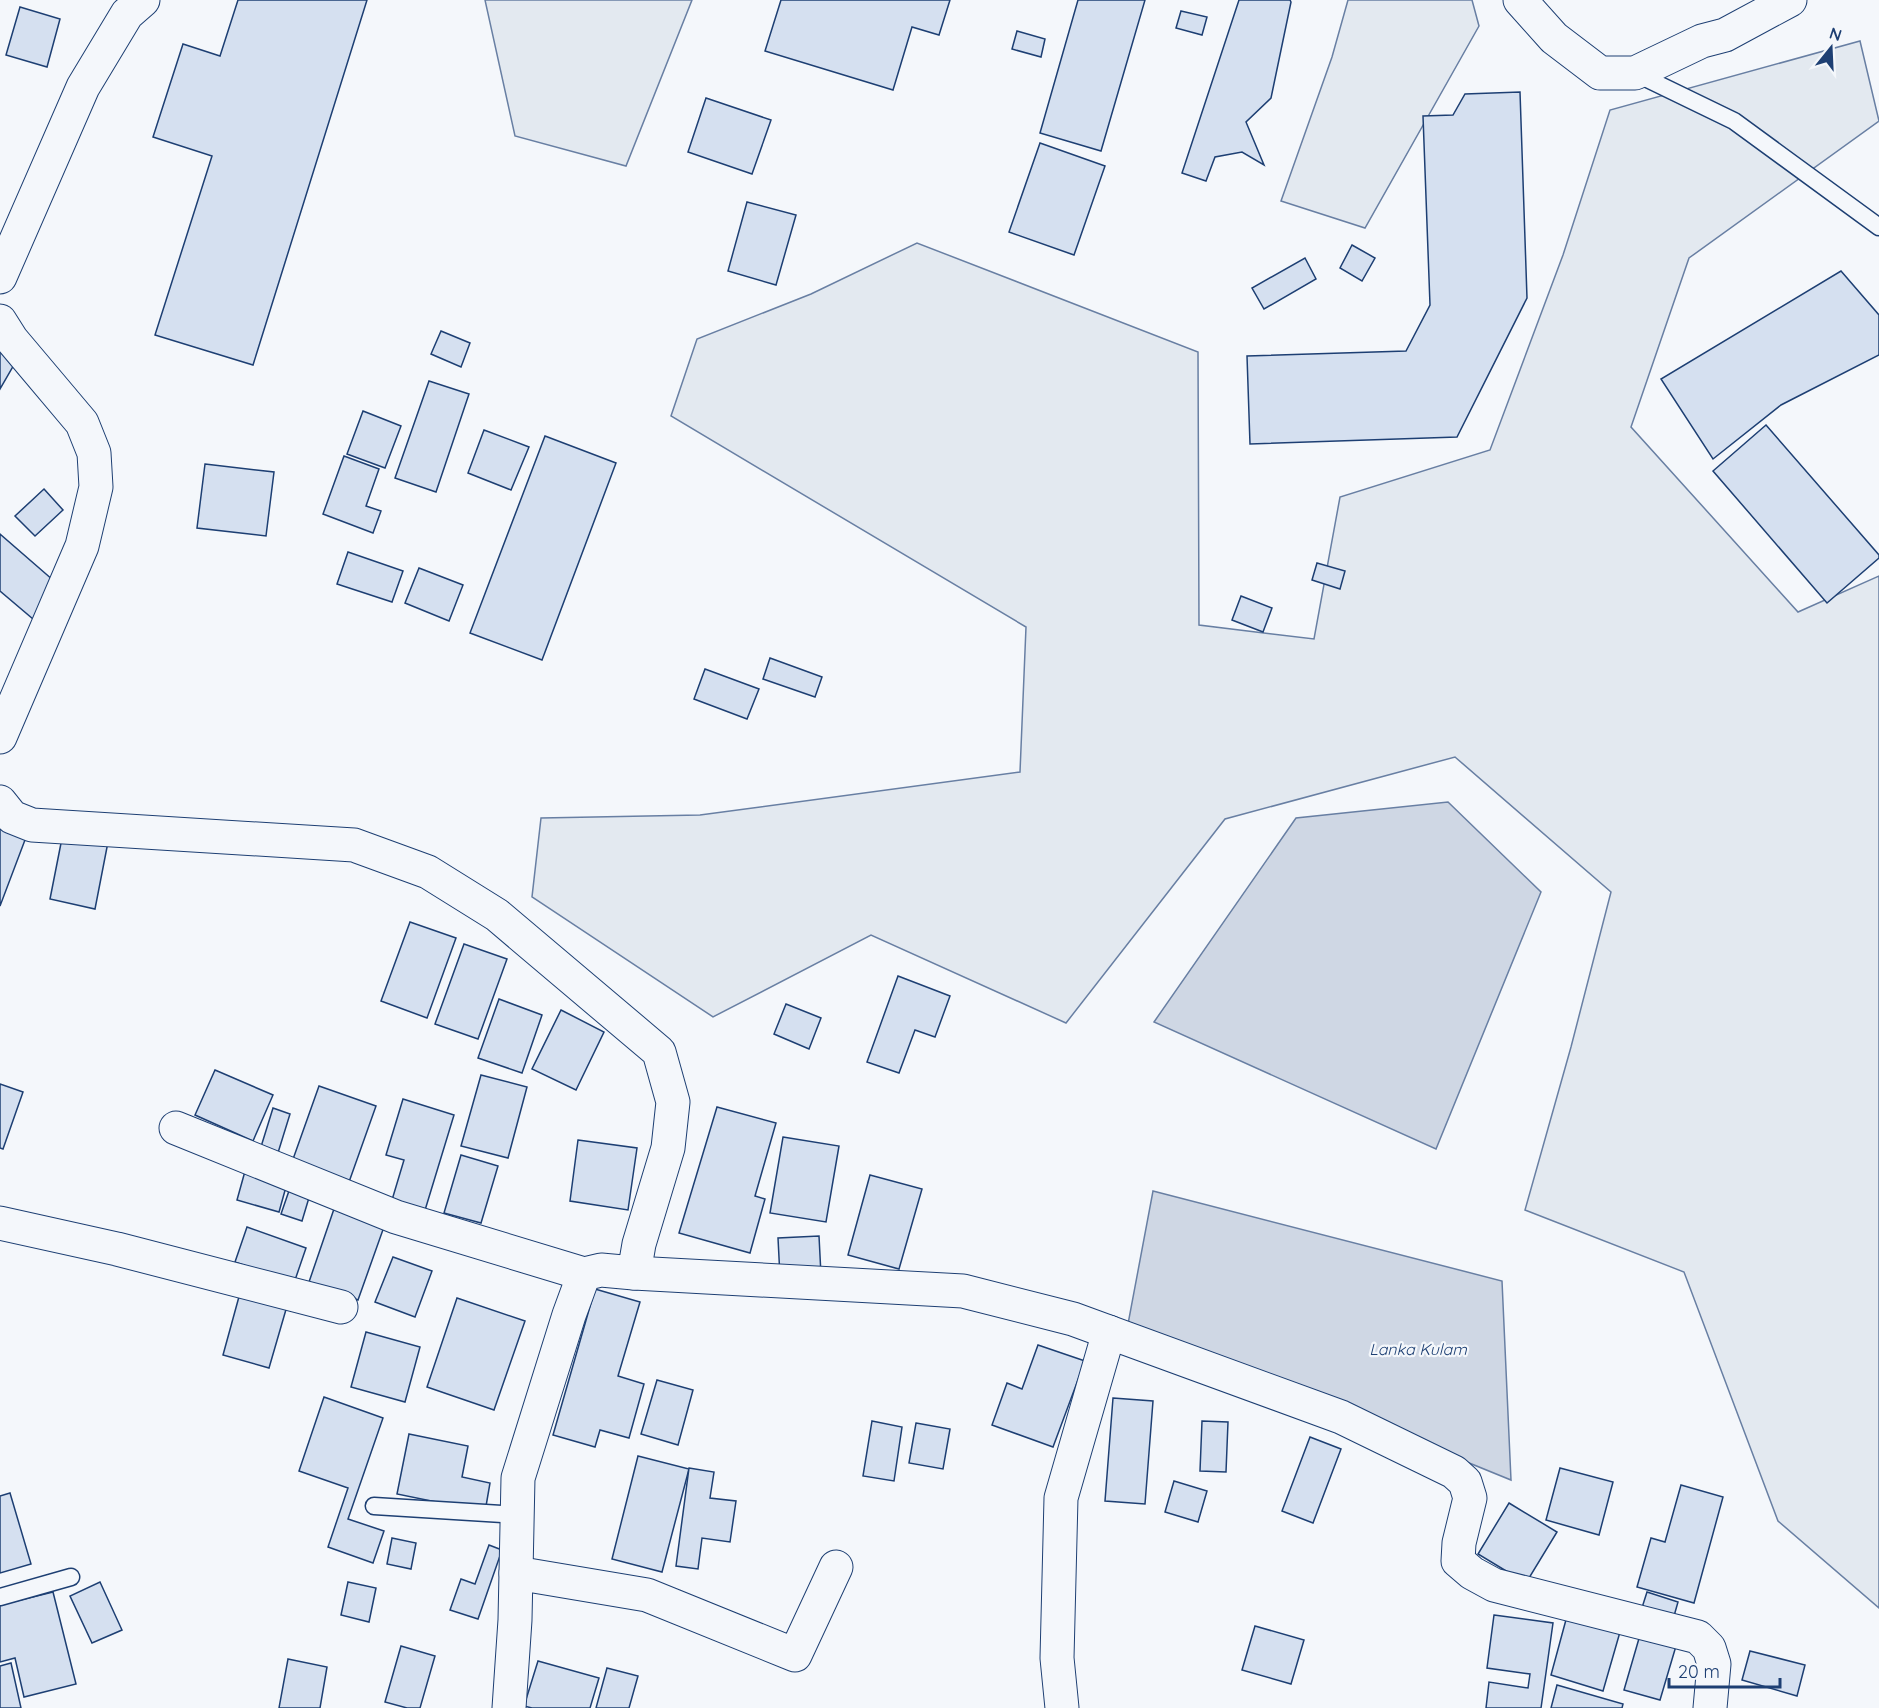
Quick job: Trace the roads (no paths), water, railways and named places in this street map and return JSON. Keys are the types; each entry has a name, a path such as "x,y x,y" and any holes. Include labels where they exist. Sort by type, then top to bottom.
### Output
{"street":[{"path":"0,277 83,87 127,14 143,0"},
{"path":"1520,0 1554,38 1600,74 1635,73 1702,41 1725,35 1790,0"},
{"path":"0,321 12,340 82,423 94,453 96,487 82,546 4,716"},
{"path":"0,802 12,817 32,825 354,845 428,872 496,915 659,1052 673,1102 668,1148 639,1244 634,1273"},
{"path":"176,1128 396,1217 584,1274 601,1270 963,1291 1072,1319 1341,1417 1454,1472 1465,1482 1470,1498 1459,1542 1458,1561 1472,1573 1494,1585 1698,1637 1709,1648 1714,1664 1710,1708"},
{"path":"0,1223 117,1249 341,1307"},
{"path":"509,1708 518,1478 568,1315 584,1274"},
{"path":"1062,1708 1057,1658 1060,1498 1109,1332"},
{"path":"516,1573 647,1595 795,1655 836,1567"}],"lane":[{"path":"1635,73 1734,121 1879,227"},
{"path":"374,1506 518,1515"},
{"path":"0,1597 71,1577"}],"water":[{"path":"1448,802 1541,892 1436,1149 1154,1022 1296,818"},
{"name":"Lanka Kulam","path":"1153,1191 1502,1281 1511,1480 1128,1324"}]}
